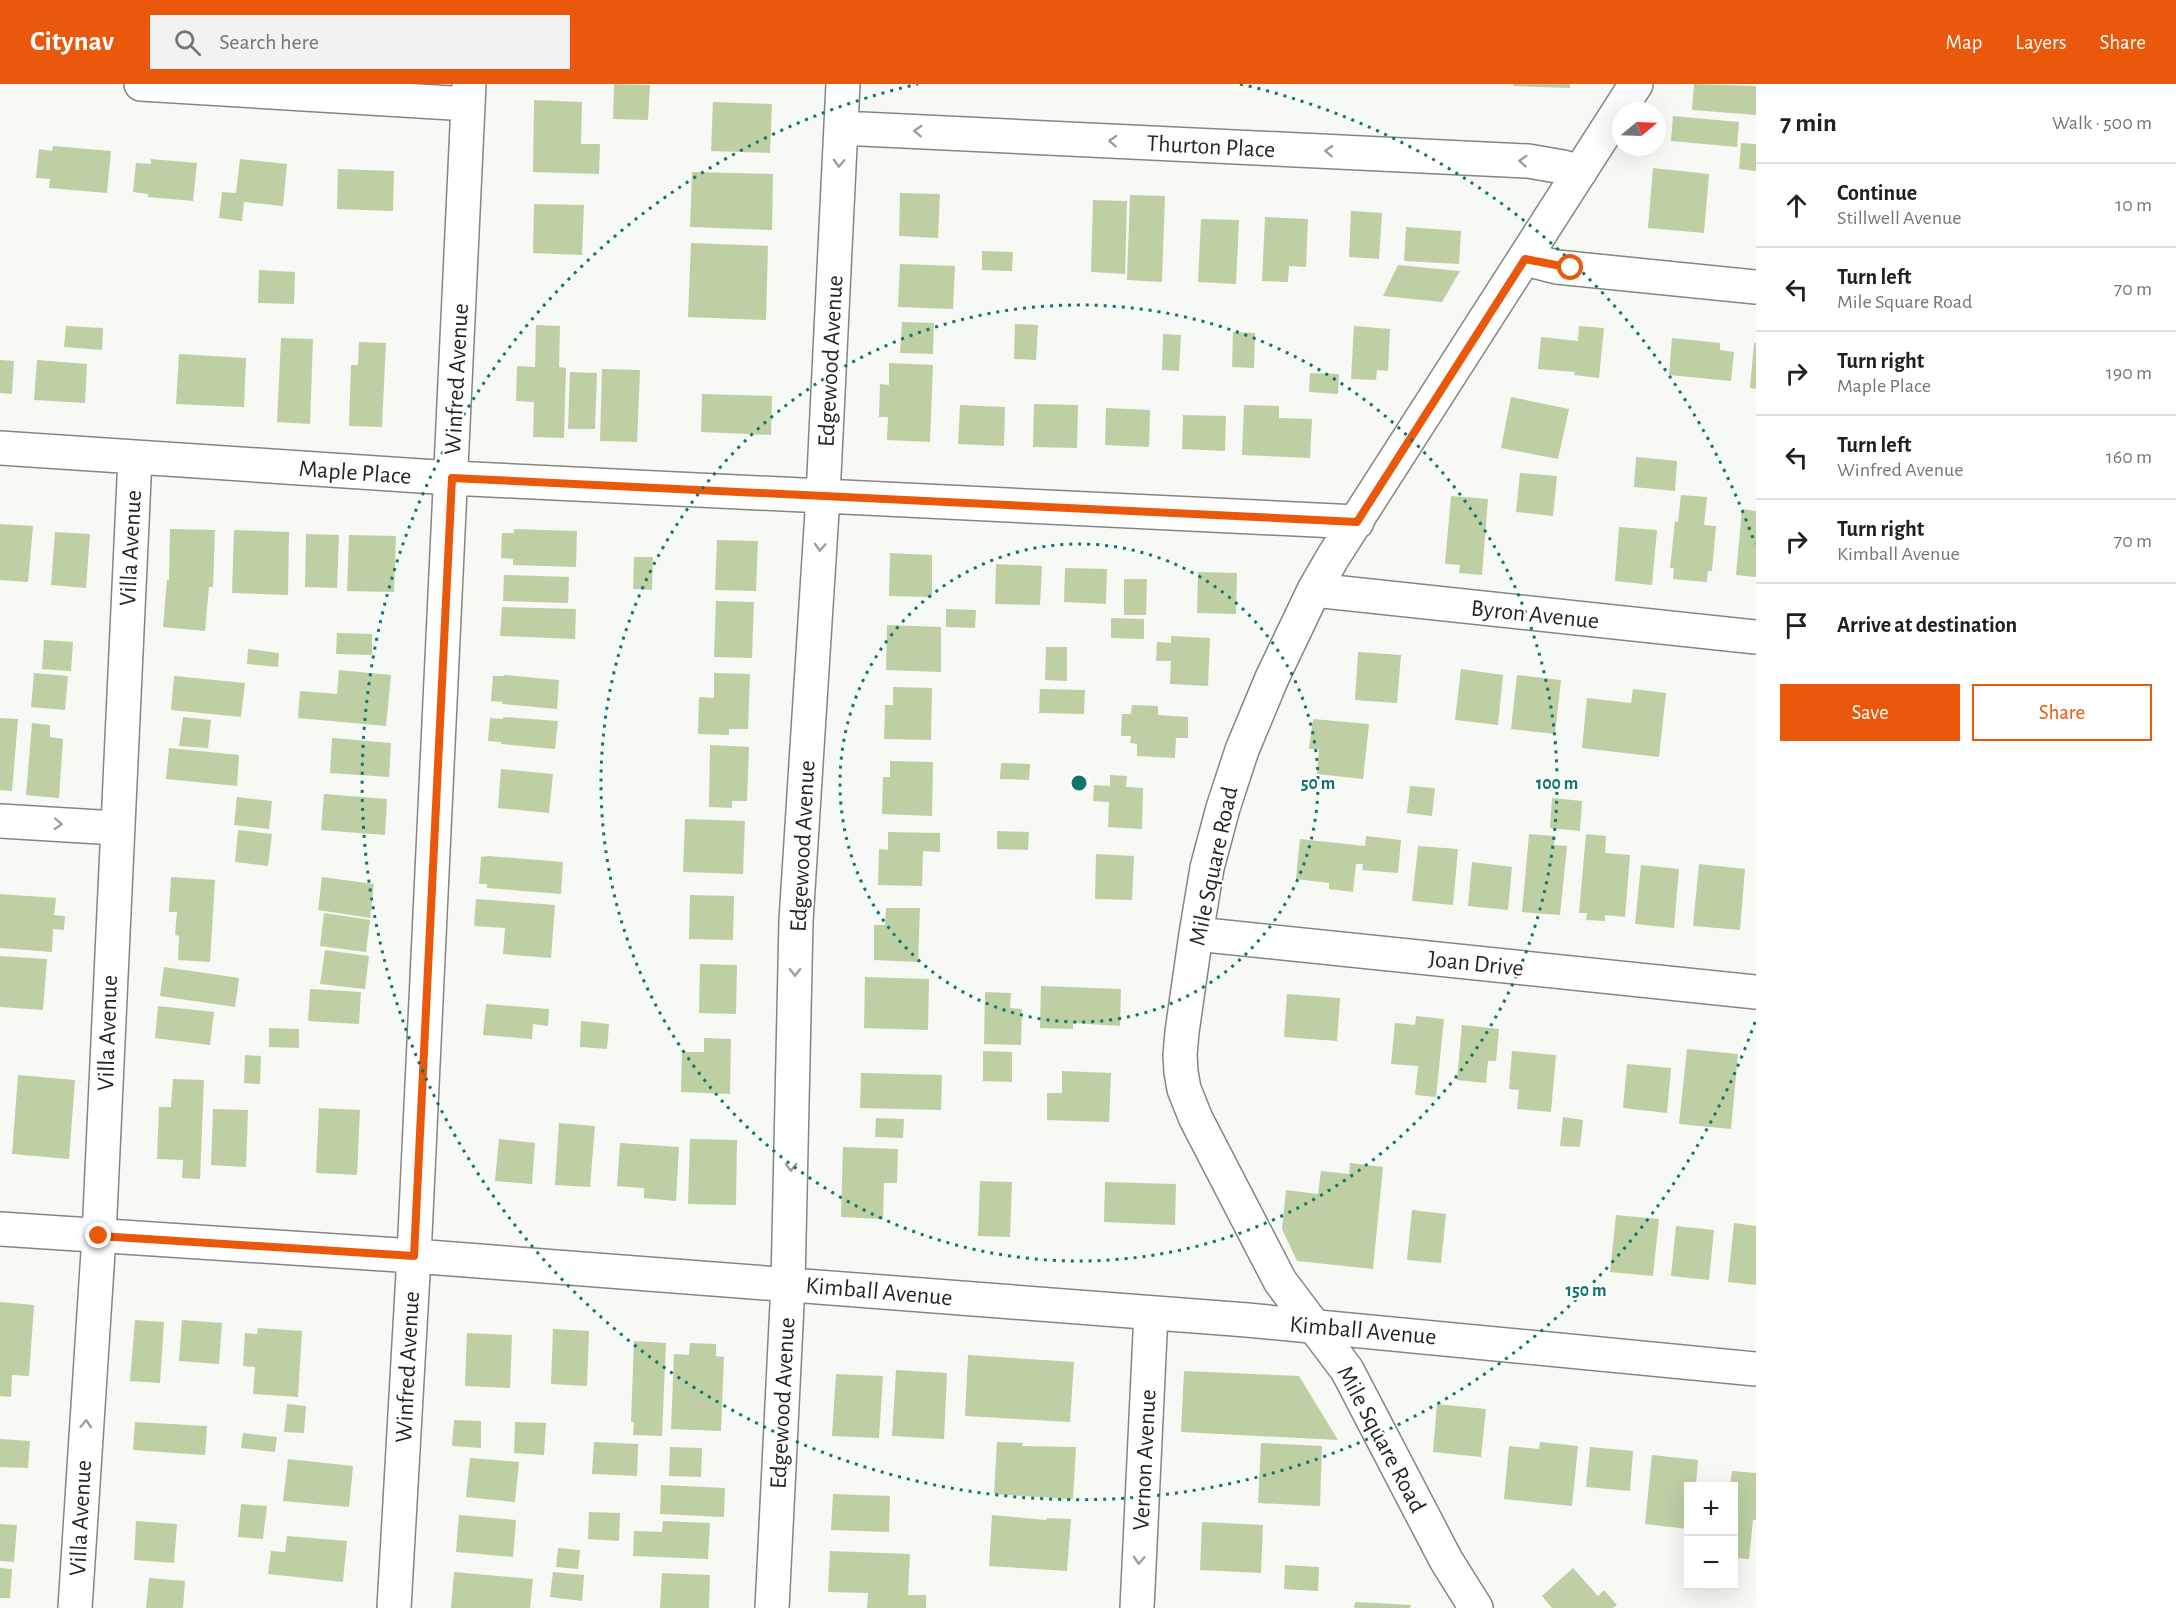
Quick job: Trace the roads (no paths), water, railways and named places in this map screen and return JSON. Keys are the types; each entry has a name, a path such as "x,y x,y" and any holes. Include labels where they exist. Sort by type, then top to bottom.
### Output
{"street":[{"path":"141,84 469,94"},
{"name":"Edgewood Avenue","path":"772,1608 788,1284 796,921 823,496 843,84"},
{"name":"Mile Square Road","path":"1476,1608 1446,1560 1347,1370 1280,1281 1196,1119 1184,1089 1180,1055 1196,934 1214,839 1232,777 1263,698 1314,590 1333,557 1636,84"},
{"name":"Winfred Avenue","path":"394,1608 414,1256 469,94"},
{"name":"Thurton Place","path":"841,128 1528,161 1556,165 1580,172"},
{"path":"1525,259 1571,268 1756,287"},
{"name":"Maple Place","path":"0,448 452,478 1357,522"},
{"name":"Villa Avenue","path":"75,1608 99,1236 116,828 135,458"},
{"name":"Byron Avenue","path":"1314,590 1756,637"},
{"path":"0,821 116,828"},
{"name":"Joan Drive","path":"1196,934 1756,992"},
{"name":"Kimball Avenue","path":"0,1229 414,1256 788,1284 1313,1326 1756,1369"},
{"name":"Vernon Avenue","path":"1137,1608 1150,1313"}]}
